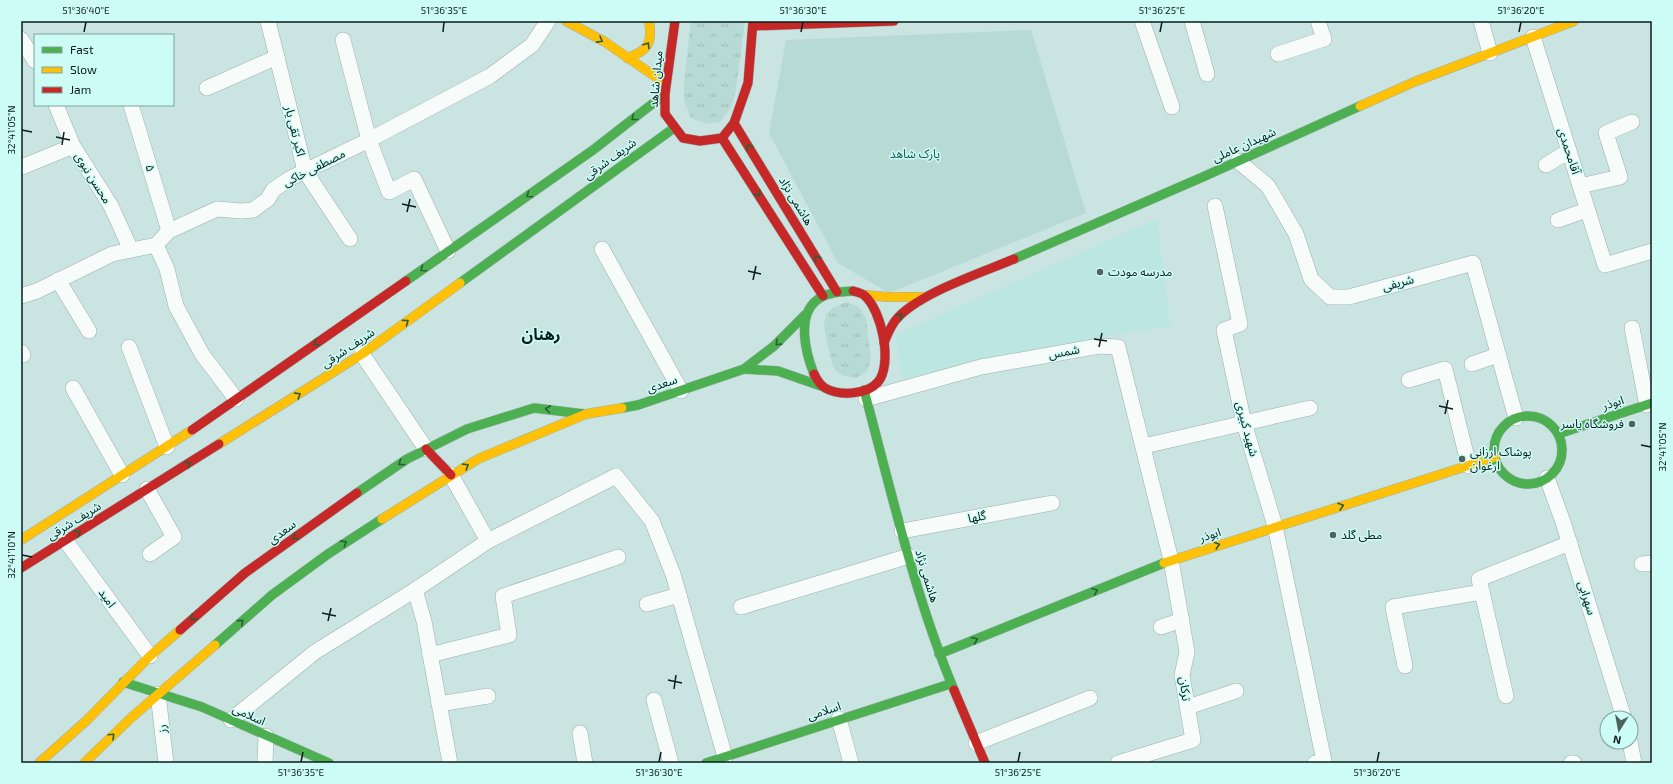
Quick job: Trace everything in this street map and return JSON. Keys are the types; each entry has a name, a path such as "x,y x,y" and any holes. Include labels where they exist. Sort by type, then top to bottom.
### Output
{"street":[{"name":"اکبر تقی یار","path":"268,21 305,171 350,239"},
{"name":"مصطفی خاکی","path":"156,245 169,231 217,209 241,211 253,210 268,199 273,190 289,179 369,140 490,76 532,45 548,21"},
{"path":"566,21 605,42 666,84"},
{"path":"627,58 639,54 648,45 652,33 650,21"},
{"name":"میدان شاهد","path":"675,21 666,84 665,114 683,138 700,141 722,138"},
{"path":"823,296 722,138 734,123 748,84 753,23 894,21"},
{"path":"1142,21 1172,107"},
{"path":"1192,21 1207,74"},
{"path":"1278,54 1324,39 1318,21"},
{"path":"1481,21 1490,53"},
{"name":"شهیدان عاملی","path":"884,343 889,329 898,316 926,297 1414,82 1574,21"},
{"name":"آقامحمدی","path":"1533,37 1605,265 1652,251"},
{"path":"21,39 34,59"},
{"path":"343,40 369,140 389,192 414,178 448,251"},
{"path":"207,88 277,58"},
{"name":"شریف شرقی","path":"21,540 167,447 593,150 665,94"},
{"name":"محسن نبوی","path":"56,106 73,146 111,206 131,250"},
{"name":"۵","path":"131,106 169,231"},
{"path":"1580,186 1620,177 1606,133 1632,122"},
{"name":"هاشمی نژاد","path":"734,123 837,292"},
{"name":"شریف شرقی","path":"21,568 362,354 674,128"},
{"path":"22,167 73,146"},
{"path":"1546,165 1569,151"},
{"name":"شریفی","path":"1238,160 1268,186 1296,234 1311,279 1330,297 1349,297 1473,263 1516,418"},
{"name":"شهید کبیری","path":"1215,206 1240,324 1224,330 1244,423 1275,526 1324,761 1315,763"},
{"path":"1558,220 1587,210"},
{"path":"21,296 37,291 112,254 156,245 166,269 176,306 202,354 236,399"},
{"path":"602,249 681,391"},
{"path":"58,280 89,331"},
{"path":"853,291 864,295 871,303 880,322 886,358 884,372 878,383 865,395 834,392 778,371 744,369 774,346 805,315 812,304 823,296 837,292 853,291"},
{"name":"شهیدان عاملی","path":"864,295 888,298 926,297"},
{"path":"805,315 804,329 806,344 814,372 821,386"},
{"path":"1632,328 1649,404"},
{"name":"شمس","path":"865,395 981,368 1099,346 1118,346 1171,560"},
{"path":"129,347 167,447"},
{"path":"362,354 426,449 452,475 488,541"},
{"path":"1472,364 1498,355"},
{"path":"1409,380 1445,368 1469,466"},
{"name":"سعدی","path":"84,763 158,694 272,595 328,554 478,459 586,414 638,405 744,369"},
{"path":"73,388 122,476"},
{"name":"هاشمی نژاد","path":"865,395 909,556 939,654 950,684 985,763"},
{"name":"ابوذر","path":"1558,434 1649,404"},
{"name":"سعدی","path":"39,763 86,721 150,656 251,569 323,516 407,459 467,429 534,408 586,414"},
{"path":"1144,446 1310,408"},
{"path":"1528,416 1540,418 1551,424 1558,434 1562,446 1561,458 1556,469 1547,478 1535,483 1522,483 1510,478 1500,469 1495,457 1494,445 1498,434 1506,424 1516,418 1528,416"},
{"name":"ابوذر","path":"939,654 1171,560 1495,457"},
{"path":"231,720 315,652 415,590 488,541 616,476 652,521 673,574 679,595 715,761"},
{"name":"سهرابی","path":"1547,478 1570,543 1622,710"},
{"path":"147,490 174,537 150,554"},
{"name":"گلها","path":"902,531 1052,503"},
{"name":"امید","path":"66,540 150,656"},
{"path":"1506,696 1479,579 1570,543"},
{"path":"742,607 909,556"},
{"path":"430,655 509,634 503,596 618,557"},
{"name":"ترکان","path":"1118,763 1193,740 1182,675 1187,652 1171,560"},
{"path":"415,590 424,621 450,763"},
{"path":"1405,666 1393,607 1482,592"},
{"path":"647,604 679,595"},
{"path":"1161,627 1182,620"},
{"name":"اسلامی","path":"123,682 202,707 329,763"},
{"name":"اسلامی","path":"715,761 950,684"},
{"path":"1188,706 1236,691"},
{"name":"رز","path":"158,694 166,763"},
{"path":"439,704 488,696"},
{"path":"976,743 1090,698"},
{"path":"654,700 671,763"},
{"path":"840,719 850,763"},
{"path":"580,733 585,763"},
{"path":"265,763 266,736"},
{"path":"1632,750 1634,763"}],"shaded area":[{"name":"مدرسه مودت","path":"1157,219 1170,326 1108,336 902,379 896,335"}],"green space":[{"path":"691,21 745,21 736,90 731,108 720,122 706,124 691,118 684,101 684,81"},
{"name":"پارک شاهد","path":"1031,30 1086,213 889,293 838,263 769,133 786,40"},
{"path":"847,302 859,307 866,318 871,359 867,371 856,378 844,376 836,371 832,363 824,327 826,314 834,307"}],"traffic: fast":[{"path":"406,281 593,150 665,94"},
{"path":"1014,259 1205,176 1360,106"},
{"path":"460,283 674,128"},
{"path":"814,374 808,356 805,336 805,325 811,307 817,300 825,295 853,291"},
{"path":"622,408 638,405 744,369 774,346 805,315"},
{"path":"744,369 778,371 821,386"},
{"path":"864,390 915,579 927,617 954,690"},
{"path":"1558,434 1652,403"},
{"path":"357,493 407,459 467,429 534,408 584,414"},
{"path":"1528,416 1541,419 1552,426 1559,437 1562,450 1559,463 1552,474 1541,481 1528,484 1515,481 1504,474 1497,463 1494,450 1497,437 1504,426 1515,419 1528,416"},
{"path":"215,645 272,595 328,554 382,519"},
{"path":"939,654 1164,563"},
{"path":"123,682 202,707 329,763"},
{"path":"706,763 950,684"}],"traffic: slow":[{"path":"566,21 605,42 666,84"},
{"path":"627,58 640,52 647,45 650,35 649,21"},
{"path":"1360,106 1414,82 1574,21"},
{"path":"219,444 362,354 460,283"},
{"path":"864,295 888,297 926,297"},
{"path":"382,519 478,459 586,414 622,408"},
{"path":"21,540 192,430"},
{"path":"1164,563 1495,457"},
{"path":"39,763 86,721 150,656 180,630"},
{"path":"84,763 132,717 215,645"}],"traffic: jam":[{"path":"675,21 665,94 665,114 683,138 700,141 722,138 734,123 748,83 753,21"},
{"path":"753,26 894,21"},
{"path":"734,123 837,292"},
{"path":"722,138 823,296"},
{"path":"884,343 895,321 905,311 918,302 950,285 1014,259"},
{"path":"192,430 406,281"},
{"path":"814,374 825,388 831,391 845,393 867,390 878,382 882,374 885,363 885,351 876,312 864,295 853,291"},
{"path":"21,568 219,444"},
{"path":"426,449 451,475"},
{"path":"180,630 245,573 357,493"},
{"path":"954,690 985,763"}],"place":[{"name":"مدرسه مودت","path":"1100,272"},
{"name":"فروشگاه یاسر","path":"1632,424"},
{"name":"پوشاک ارزانی ارغوان","path":"1462,459"},
{"name":"مطی گلد","path":"1333,535"}],"district":[{"name":"رهنان","path":"541,334"}]}
